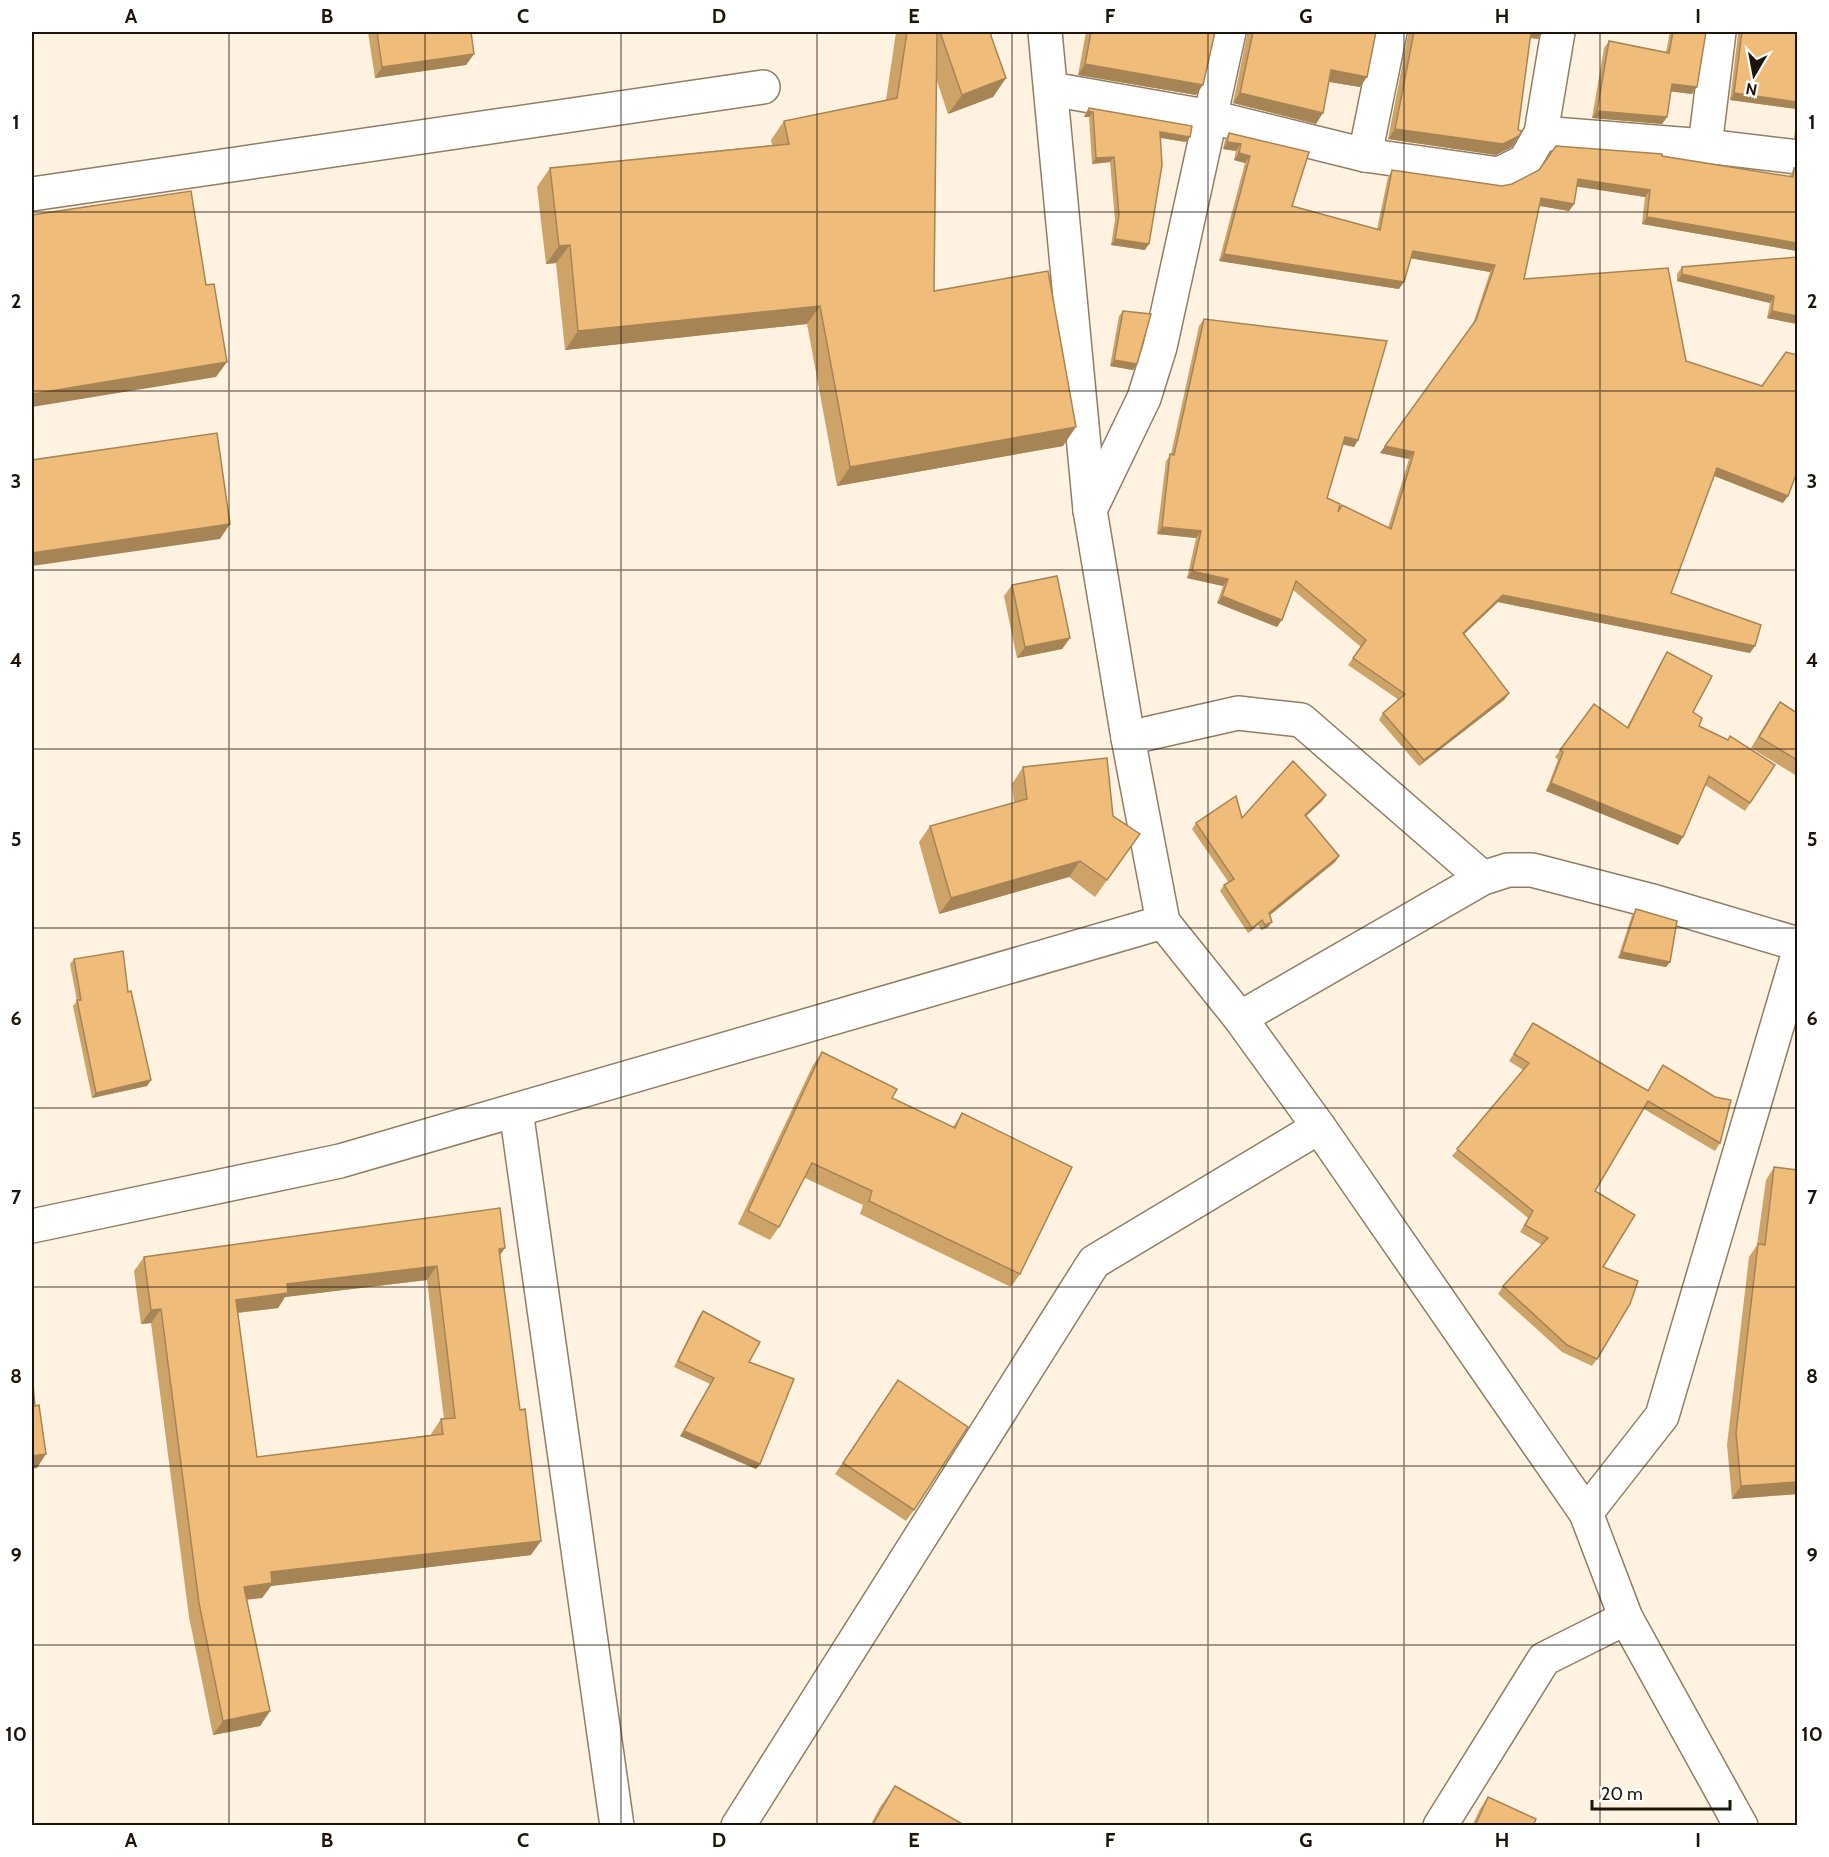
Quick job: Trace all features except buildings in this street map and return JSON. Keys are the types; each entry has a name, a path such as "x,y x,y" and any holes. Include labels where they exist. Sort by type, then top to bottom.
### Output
{"street":[{"path":"1045,32 1090,510 1128,738 1163,922 1240,1017 1319,1127 1586,1514 1626,1618 1741,1826"},
{"path":"1090,510 1144,398 1160,347 1229,32"},
{"path":"1365,155 1390,32"},
{"path":"1051,89 1211,117 1365,155 1499,174 1525,161 1541,133 1558,32"},
{"path":"1705,146 1719,32"},
{"path":"32,194 763,87"},
{"path":"1541,133 1705,146 1797,157"},
{"path":"1128,738 1238,713 1301,720 1483,878"},
{"path":"1240,1017 1483,878 1508,870 1532,870 1656,902 1797,944"},
{"path":"32,1226 340,1161 1163,922"},
{"path":"1586,1514 1662,1416 1797,955"},
{"path":"516,1110 617,1826"},
{"path":"738,1826 1094,1262 1319,1127"},
{"path":"1440,1826 1544,1659 1626,1618"}]}
